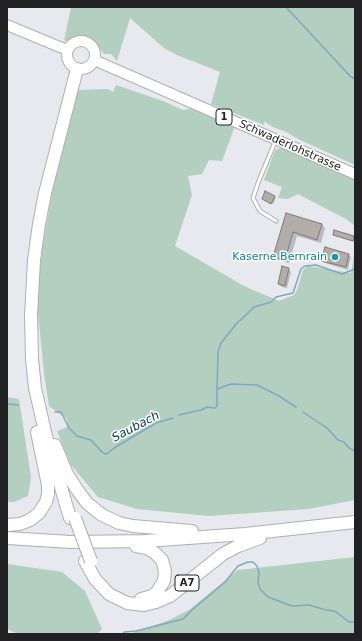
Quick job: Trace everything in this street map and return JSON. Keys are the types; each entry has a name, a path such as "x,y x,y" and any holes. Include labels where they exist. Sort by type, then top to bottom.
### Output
{"highway":[{"path":"31,316 34,260 39,224 45,193 77,69"},
{"name":"A7","path":"7,525 24,523 33,518 42,510 48,494 36,424 31,316"},
{"name":"A7","path":"31,316 40,384 50,434 73,518"},
{"name":"A7","path":"32,359 43,425 88,561 95,579 109,594 120,601 130,604 148,604 170,596 216,559 238,546 252,540 300,528"},
{"name":"A7","path":"50,434 64,468 74,486 87,503 97,511 108,518 125,525 192,531"},
{"name":"A7","path":"7,530 86,534 143,534 257,525 355,514"},
{"name":"A7","path":"7,538 48,541 107,542 181,539 355,522"},
{"name":"A7","path":"88,561 104,583 120,595 131,599 143,599 152,596 157,592 163,584 166,574 163,562 158,555 143,547 107,542"}],"main road":[{"path":"7,25 68,50"},
{"path":"80,41 84,42 92,47 94,51 94,60 89,67 81,70 77,69 69,64 67,60 68,50 72,44 80,41"},
{"name":"Schwaderlohstrasse","path":"94,60 355,174"}],"lane":[{"path":"276,140 253,198 260,211 276,221"}],"green space":[{"path":"71,7 355,7 355,165 275,128 266,123 265,120 264,125 211,104 220,72 177,55 164,48 130,18 117,61 111,54 104,54 101,50 98,50 86,40 75,39 64,41"},
{"path":"116,85 163,101 183,110 193,108 235,126 222,161 209,160 202,174 188,176 192,195 175,246 244,286 279,301 294,295 303,270 308,266 351,273 355,249 355,500 308,509 209,516 137,509 98,497 71,465 57,431 67,427 67,419 49,406 44,373 37,303 42,249 54,182 77,90 108,89 113,92"},
{"path":"283,147 355,178 355,226 346,219 298,194 288,199 278,198 282,187 264,180 275,150"},
{"path":"7,397 19,399 31,477 28,496 14,502 7,502"},
{"path":"355,557 355,634 129,634 167,621 189,610 238,570"},
{"path":"7,564 62,572 85,591 102,629 97,634 18,634 7,629"}],"building":[{"path":"265,191 275,196 271,204 262,199"},
{"path":"286,213 322,224 317,240 293,232 285,260 273,257"},
{"path":"334,230 354,236 353,241 333,235"},
{"name":"Kaserne Bernrain","path":"325,247 349,254 346,267 321,261"},
{"path":"282,266 289,268 285,286 278,284"}],"waterway":[{"path":"286,7 350,76 355,79"},
{"name":"Saubach","path":"217,389 218,352 221,343 237,323 254,307 271,302 276,297 293,293 301,269 305,266 316,265 342,274 355,269"},
{"name":"Saubach","path":"179,415 201,410 207,407 215,408 217,406 217,389 231,384 257,385 279,396 296,407"},
{"name":"Saubach","path":"7,404 18,405"},
{"name":"Saubach","path":"55,412 61,412 69,428 77,436 91,440 105,454 156,423 173,418"},
{"path":"303,412 327,428 338,440 344,442 349,448 355,451"},
{"path":"123,634 124,632 136,631 183,619 225,582 238,566 248,562 253,562 257,566 260,589 268,597 292,606 309,605 335,611 349,622 355,622"}],"place":[{"name":"Kaserne Bernrain","path":"335,257"}]}
